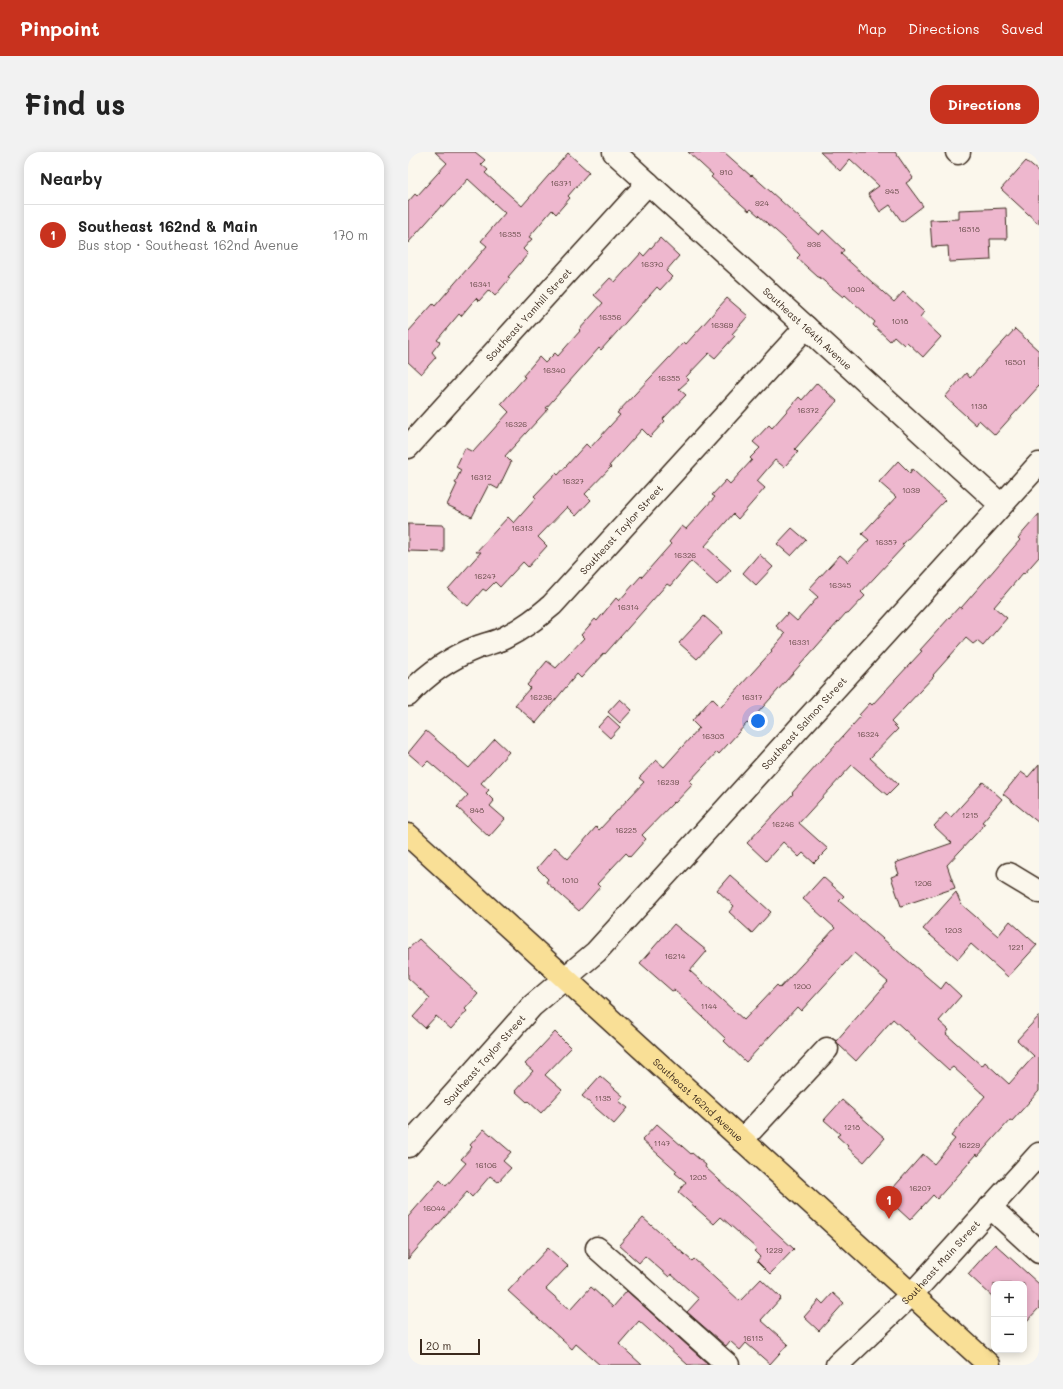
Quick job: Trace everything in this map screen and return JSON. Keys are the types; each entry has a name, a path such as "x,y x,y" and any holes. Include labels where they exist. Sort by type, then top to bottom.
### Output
{"main road":[{"name":"Southeast 162nd Avenue","path":"408,835 989,1365"}],"street":[{"name":"Southeast 164th Avenue","path":"614,152 1001,505"},
{"name":"Southeast Yamhill Street","path":"408,447 648,182"},
{"name":"Southeast Taylor Street","path":"408,695 435,670 448,661 480,646 502,639 521,629 535,620 552,605 806,327"},
{"name":"Southeast Salmon Street","path":"565,978 596,952 1039,464"},
{"path":"1009,874 1039,892"},
{"name":"Southeast Taylor Street","path":"408,1146 532,1006 565,978"},
{"path":"742,1140 827,1049"},
{"name":"Southeast Main Street","path":"837,1365 912,1294 1039,1154"},
{"path":"990,1207 1039,1252"},
{"path":"597,1248 728,1365"}],"building":[{"path":"435,152 475,152 485,160 481,164 488,170 485,173 522,206 568,153 589,172 568,196 570,198 556,214 552,210 529,237 532,239 523,249 528,254 508,277 510,278 495,296 489,290 479,301 476,298 461,316 459,314 437,340 440,342 432,352 436,357 421,374 408,362 408,332 433,304 435,306 487,246 481,241 505,213 468,179 408,243 408,202 415,194 417,196 447,163"},
{"path":"688,152 724,152 819,235 823,230 844,250 841,254 894,302 903,292 924,312 920,317 941,337 923,357 907,342 904,345 894,336 890,341 873,325 875,322 845,295 843,297 797,258 800,255 784,238 751,209 749,211 733,197 711,177 713,175"},
{"path":"820,152 895,152 913,178 906,183 923,206 902,222 890,205 880,212 868,194 879,186 850,159 840,171"},
{"path":"1026,161 1039,172 1039,224 1001,189"},
{"path":"1006,208 1007,239 990,239 991,260 949,262 948,246 932,247 930,220 959,219 959,210"},
{"path":"660,238 679,256 666,271 672,277 660,290 657,287 601,350 599,348 546,408 548,409 505,456 511,462 498,489 489,484 472,517 447,505 457,484 455,483 461,470 456,467 465,448 473,452 509,412 501,404 525,377 523,376 539,357 545,363 555,353 558,356 580,331 579,330 603,303 594,295 610,278 615,282 641,253 644,256"},
{"path":"727,298 748,316 732,334 735,336 715,358 709,353 686,377 689,380 679,389 686,395 663,419 665,421 650,437 642,429 609,466 611,467 585,494 591,500 576,516 567,507 538,537 547,546 528,567 523,562 500,587 495,582 486,591 483,589 468,606 448,589 481,552 476,552 508,517 514,523 536,498 534,496 556,473 558,475 586,444 590,448 620,415 617,413 684,342 686,344"},
{"path":"1015,329 1039,351 1039,386 995,435 979,420 976,425 945,397 966,373 970,378"},
{"path":"817,383 837,401 795,449 798,452 784,467 775,460 757,481 765,488 738,519 733,514 705,546 731,570 717,585 691,561 670,586 667,584 605,654 604,653 581,678 577,674 536,723 515,705 530,688 527,685 547,661 556,668 584,638 581,635 595,619 597,621 616,598 619,601 641,576 642,577 671,544 669,542 682,526 686,529 715,497 712,495 726,480 730,484 752,460 750,458 760,448 753,442 769,425 772,428 799,397 802,400"},
{"path":"898,461 910,473 912,469 945,500 902,545 904,546 861,592 865,596 848,614 846,613 748,724 747,723 719,754 717,752 690,781 693,784 642,835 646,839 630,857 626,853 597,884 600,887 579,911 546,882 548,879 537,868 555,847 568,859 596,827 599,830 644,782 639,778 656,760 664,767 699,728 692,721 712,698 721,707 772,651 771,650 785,634 776,626 788,613 797,621 818,597 809,589 840,555 848,562 869,540 862,534 896,497 879,482"},
{"path":"1039,514 1039,557 994,607 1007,618 983,646 977,641 973,644 966,638 933,675 934,676 891,722 898,729 870,758 898,784 887,795 852,765 799,823 828,849 814,863 803,853 799,857 783,842 766,861 747,843 793,794 792,793 861,716 859,715 870,703 872,705 922,651 920,650 959,607 961,608 1020,540 1018,538"},
{"path":"408,524 444,525 444,552 408,551"},
{"path":"792,528 806,540 791,556 777,544"},
{"path":"759,554 773,567 756,585 743,573"},
{"path":"704,616 722,632 697,659 679,643"},
{"path":"620,699 632,710 620,723 608,712"},
{"path":"608,716 620,727 610,738 598,727"},
{"path":"426,731 469,768 495,739 509,752 481,783 489,790 486,793 494,801 490,806 505,819 489,837 457,807 468,795 428,761 423,766 408,753"},
{"path":"1039,764 1039,823 1003,794 1021,772 1028,777"},
{"path":"983,782 1002,799 982,822 985,824 947,865 955,888 901,906 891,877 899,874 895,863 952,843 934,826 946,813 951,817"},
{"path":"730,875 771,912 752,933 729,912 734,906 717,890"},
{"path":"823,877 844,896 839,901 941,989 946,982 961,996 939,1021 949,1030 946,1034 982,1066 985,1062 1009,1084 1034,1056 1017,1040 1039,1016 1039,1091 1012,1121 1010,1120 978,1156 977,1154 937,1199 933,1195 910,1220 885,1197 923,1154 934,1164 955,1139 951,1136 985,1096 953,1067 949,1070 893,1019 856,1061 839,1045 836,1041 888,982 854,953 801,1011 797,1007 746,1062 724,1041 726,1039 704,1018 674,990 672,991 640,963 674,924 707,951 690,971 744,1020 777,985 780,988 835,928 803,899"},
{"path":"956,892 961,904 998,936 1010,921 1037,945 1008,977 971,944 958,959 923,929"},
{"path":"419,939 478,994 465,1009 467,1011 451,1029 436,1016 425,1028 413,1017 430,998 408,978 408,949"},
{"path":"555,1032 571,1048 545,1075 562,1090 541,1113 515,1091 533,1071 525,1064"},
{"path":"600,1076 623,1096 619,1101 628,1108 614,1124 582,1096"},
{"path":"842,1100 885,1138 864,1162 847,1147 848,1146 837,1136 840,1134 824,1120"},
{"path":"657,1124 706,1165 705,1167 794,1249 770,1274 757,1261 760,1257 754,1251 757,1249 721,1217 714,1224 678,1192 686,1182 675,1173 677,1171 642,1140"},
{"path":"484,1129 511,1152 503,1161 511,1168 498,1182 490,1176 472,1197 467,1192 408,1259 408,1217 440,1180 446,1186 466,1163 461,1159 472,1147 470,1145"},
{"path":"643,1218 692,1261 694,1259 740,1301 761,1279 781,1298 761,1320 788,1344 770,1364 746,1343 740,1350 730,1341 726,1346 687,1312 699,1299 671,1274 669,1277 645,1256 639,1263 619,1245"},
{"path":"995,1244 1039,1284 1039,1308 1027,1321 1027,1281 991,1281 991,1295 968,1274"},
{"path":"548,1248 568,1266 546,1289 570,1310 591,1287 613,1307 627,1291 709,1365 688,1365 639,1321 619,1344 642,1365 600,1365 576,1344 572,1349 508,1291"},
{"path":"833,1293 844,1303 819,1331 804,1317 819,1300 823,1304"}],"place":[{"name":"Southeast 162nd & Main","path":"889,1219"}]}
